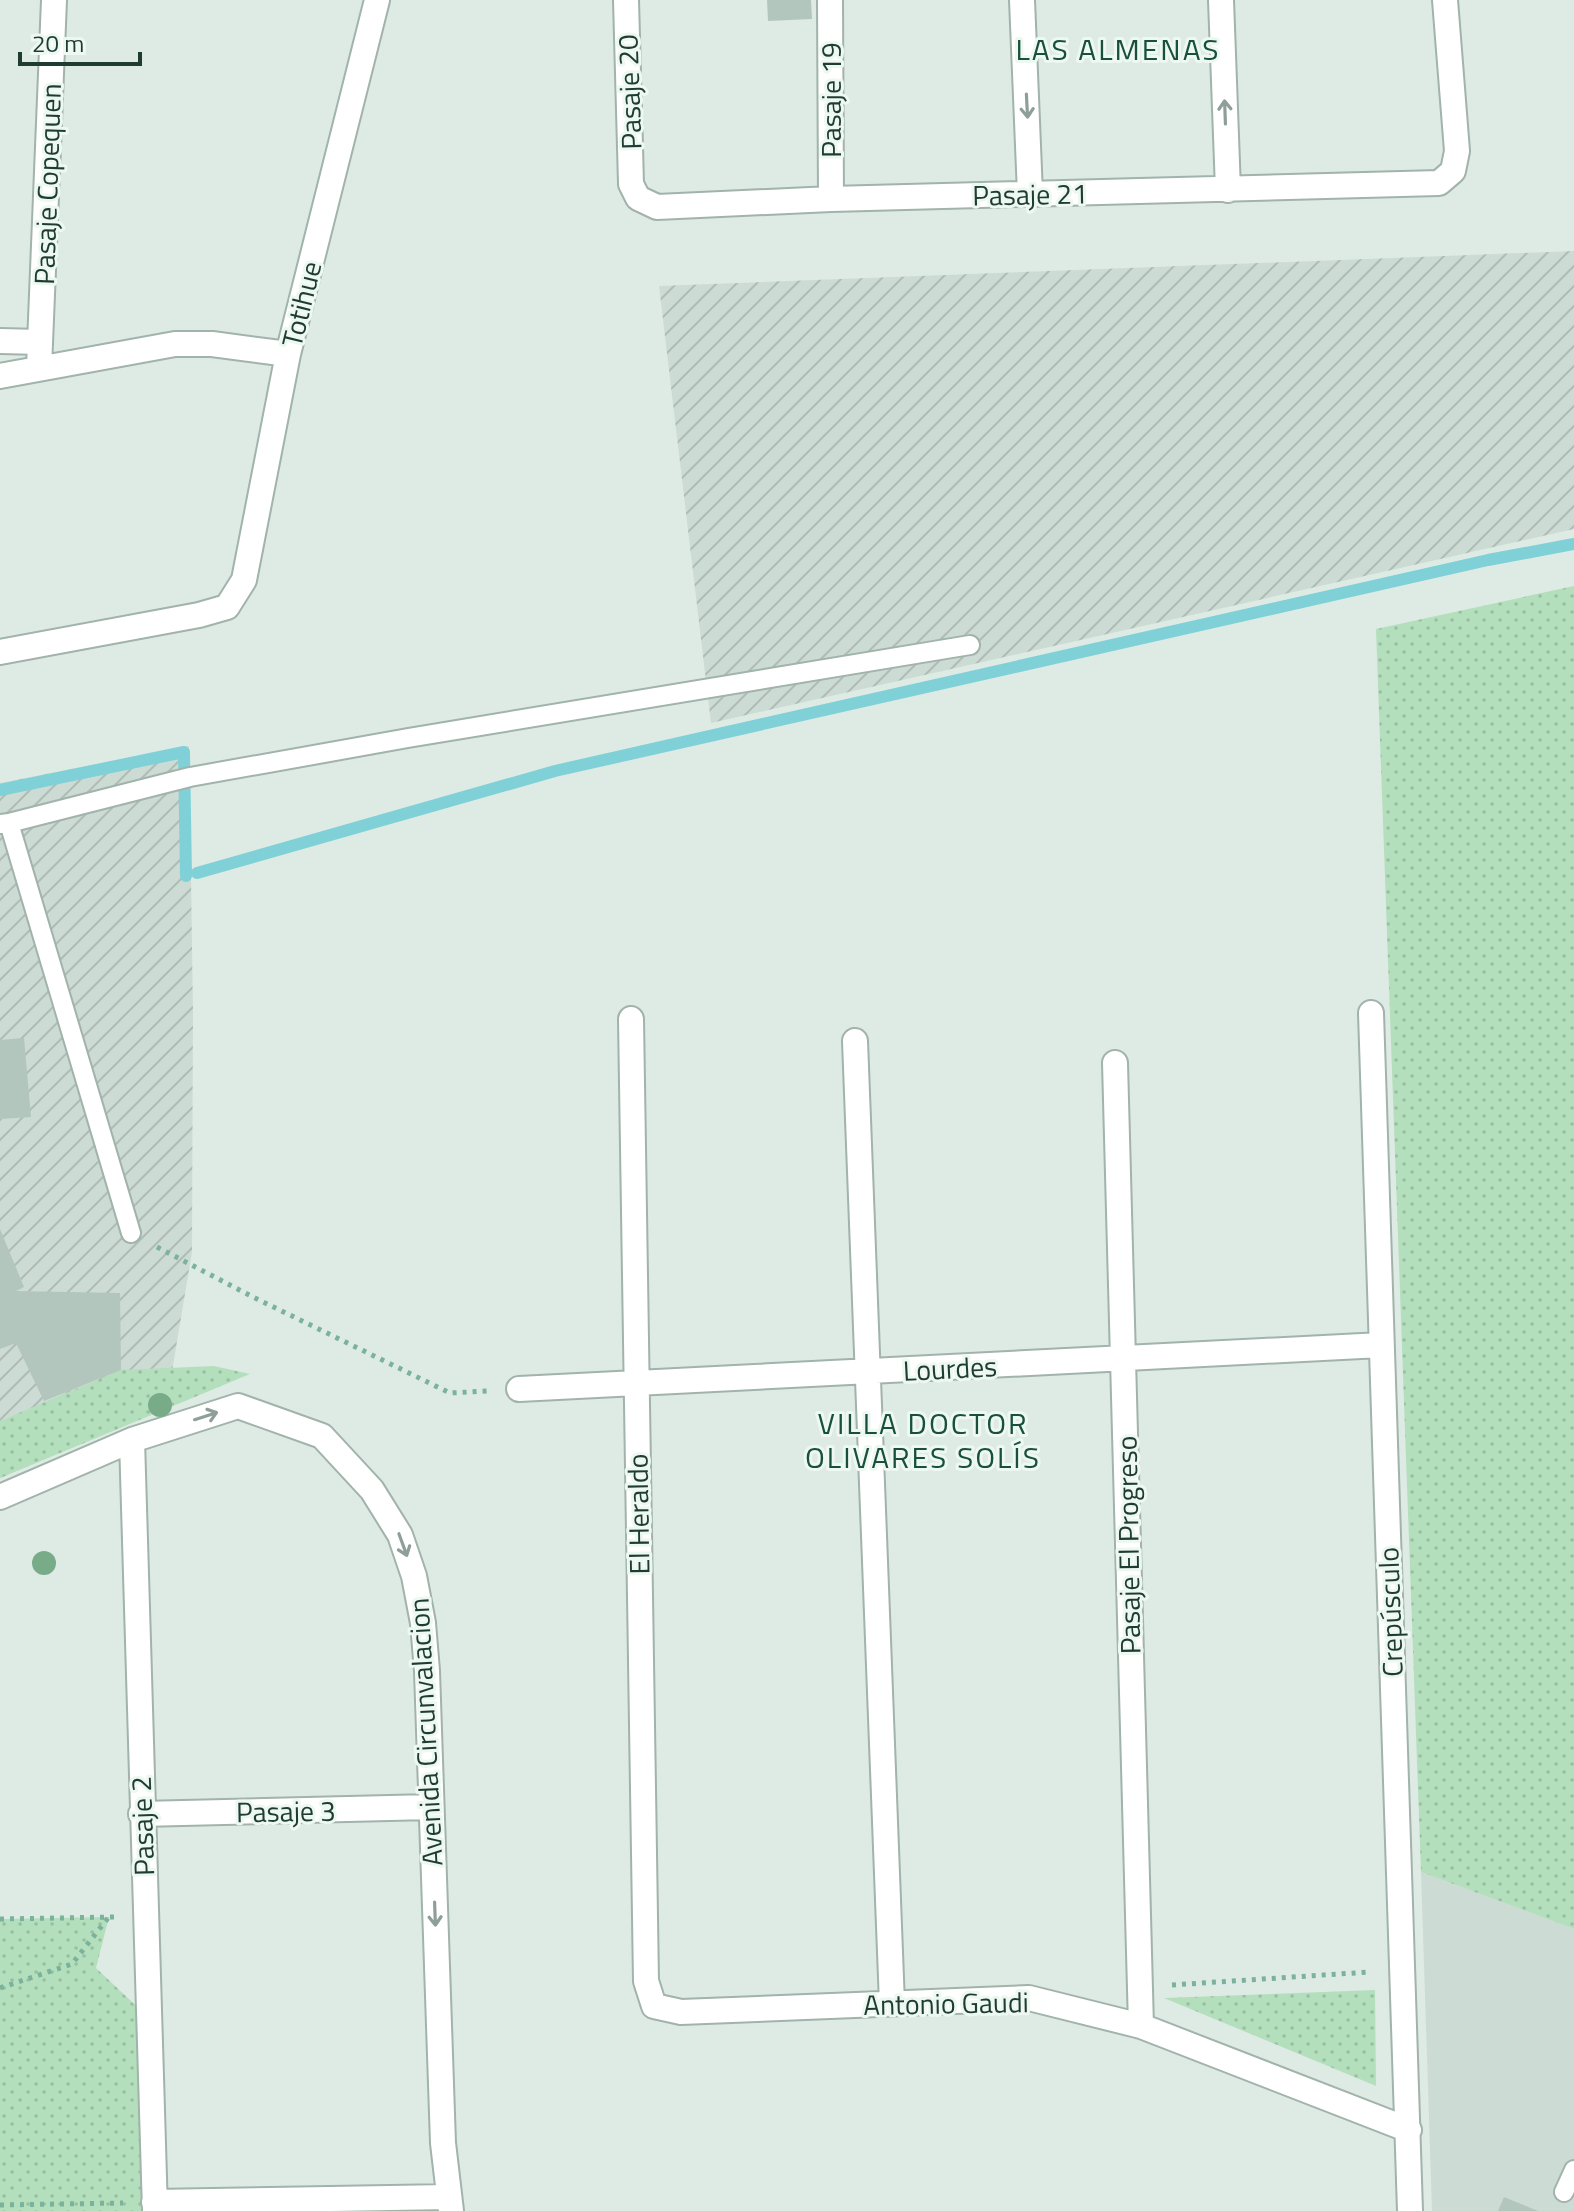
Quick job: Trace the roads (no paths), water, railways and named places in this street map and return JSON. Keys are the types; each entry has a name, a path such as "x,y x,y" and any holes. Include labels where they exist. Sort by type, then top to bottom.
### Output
{"street":[{"name":"Pasaje Copequen","path":"39,368 54,0"},
{"name":"Totihue","path":"0,652 199,615 227,607 244,580 288,354 377,0"},
{"name":"Pasaje 20","path":"626,0 631,184"},
{"name":"Pasaje 19","path":"830,0 831,199"},
{"path":"1022,0 1030,194"},
{"path":"1221,0 1228,190"},
{"name":"Pasaje 21","path":"631,184 638,198 657,207 831,199 1439,183 1453,171 1457,151 1445,0"},
{"path":"0,341 40,342"},
{"path":"0,376 175,344 212,344 288,354"},
{"name":"Crepúsculo","path":"1371,1013 1410,2211"},
{"name":"El Heraldo","path":"631,1019 646,1981 654,2006"},
{"path":"855,1041 892,2004"},
{"name":"Pasaje El Progreso","path":"1115,1063 1141,2026"},
{"name":"Lourdes","path":"519,1389 1381,1345"},
{"name":"Avenida Circunvalacion","path":"132,1440 238,1406 322,1436 372,1490 400,1535 414,1576 423,1623 427,1671 443,2143 450,2204"},
{"path":"0,1497 132,1440"},
{"name":"Pasaje 2","path":"132,1440 154,2207"},
{"name":"Pasaje 3","path":"141,1814 431,1807"},
{"name":"Antonio Gaudi","path":"654,2006 681,2012 1029,1998 1141,2026 1409,2130"},
{"path":"154,2207 450,2204"}],"lane":[{"path":"131,1233 4,824 185,778 423,735 970,645"},
{"path":"1564,2192 1574,2170"}],"waterway":[{"path":"197,873 555,771 1488,560 1574,544"},
{"path":"0,790 184,752 186,876"}],"district":[{"name":"LAS ALMENAS","path":"1118,49"},
{"name":"VILLA DOCTOR OLIVARES SOLÍS","path":"923,1440"}]}
